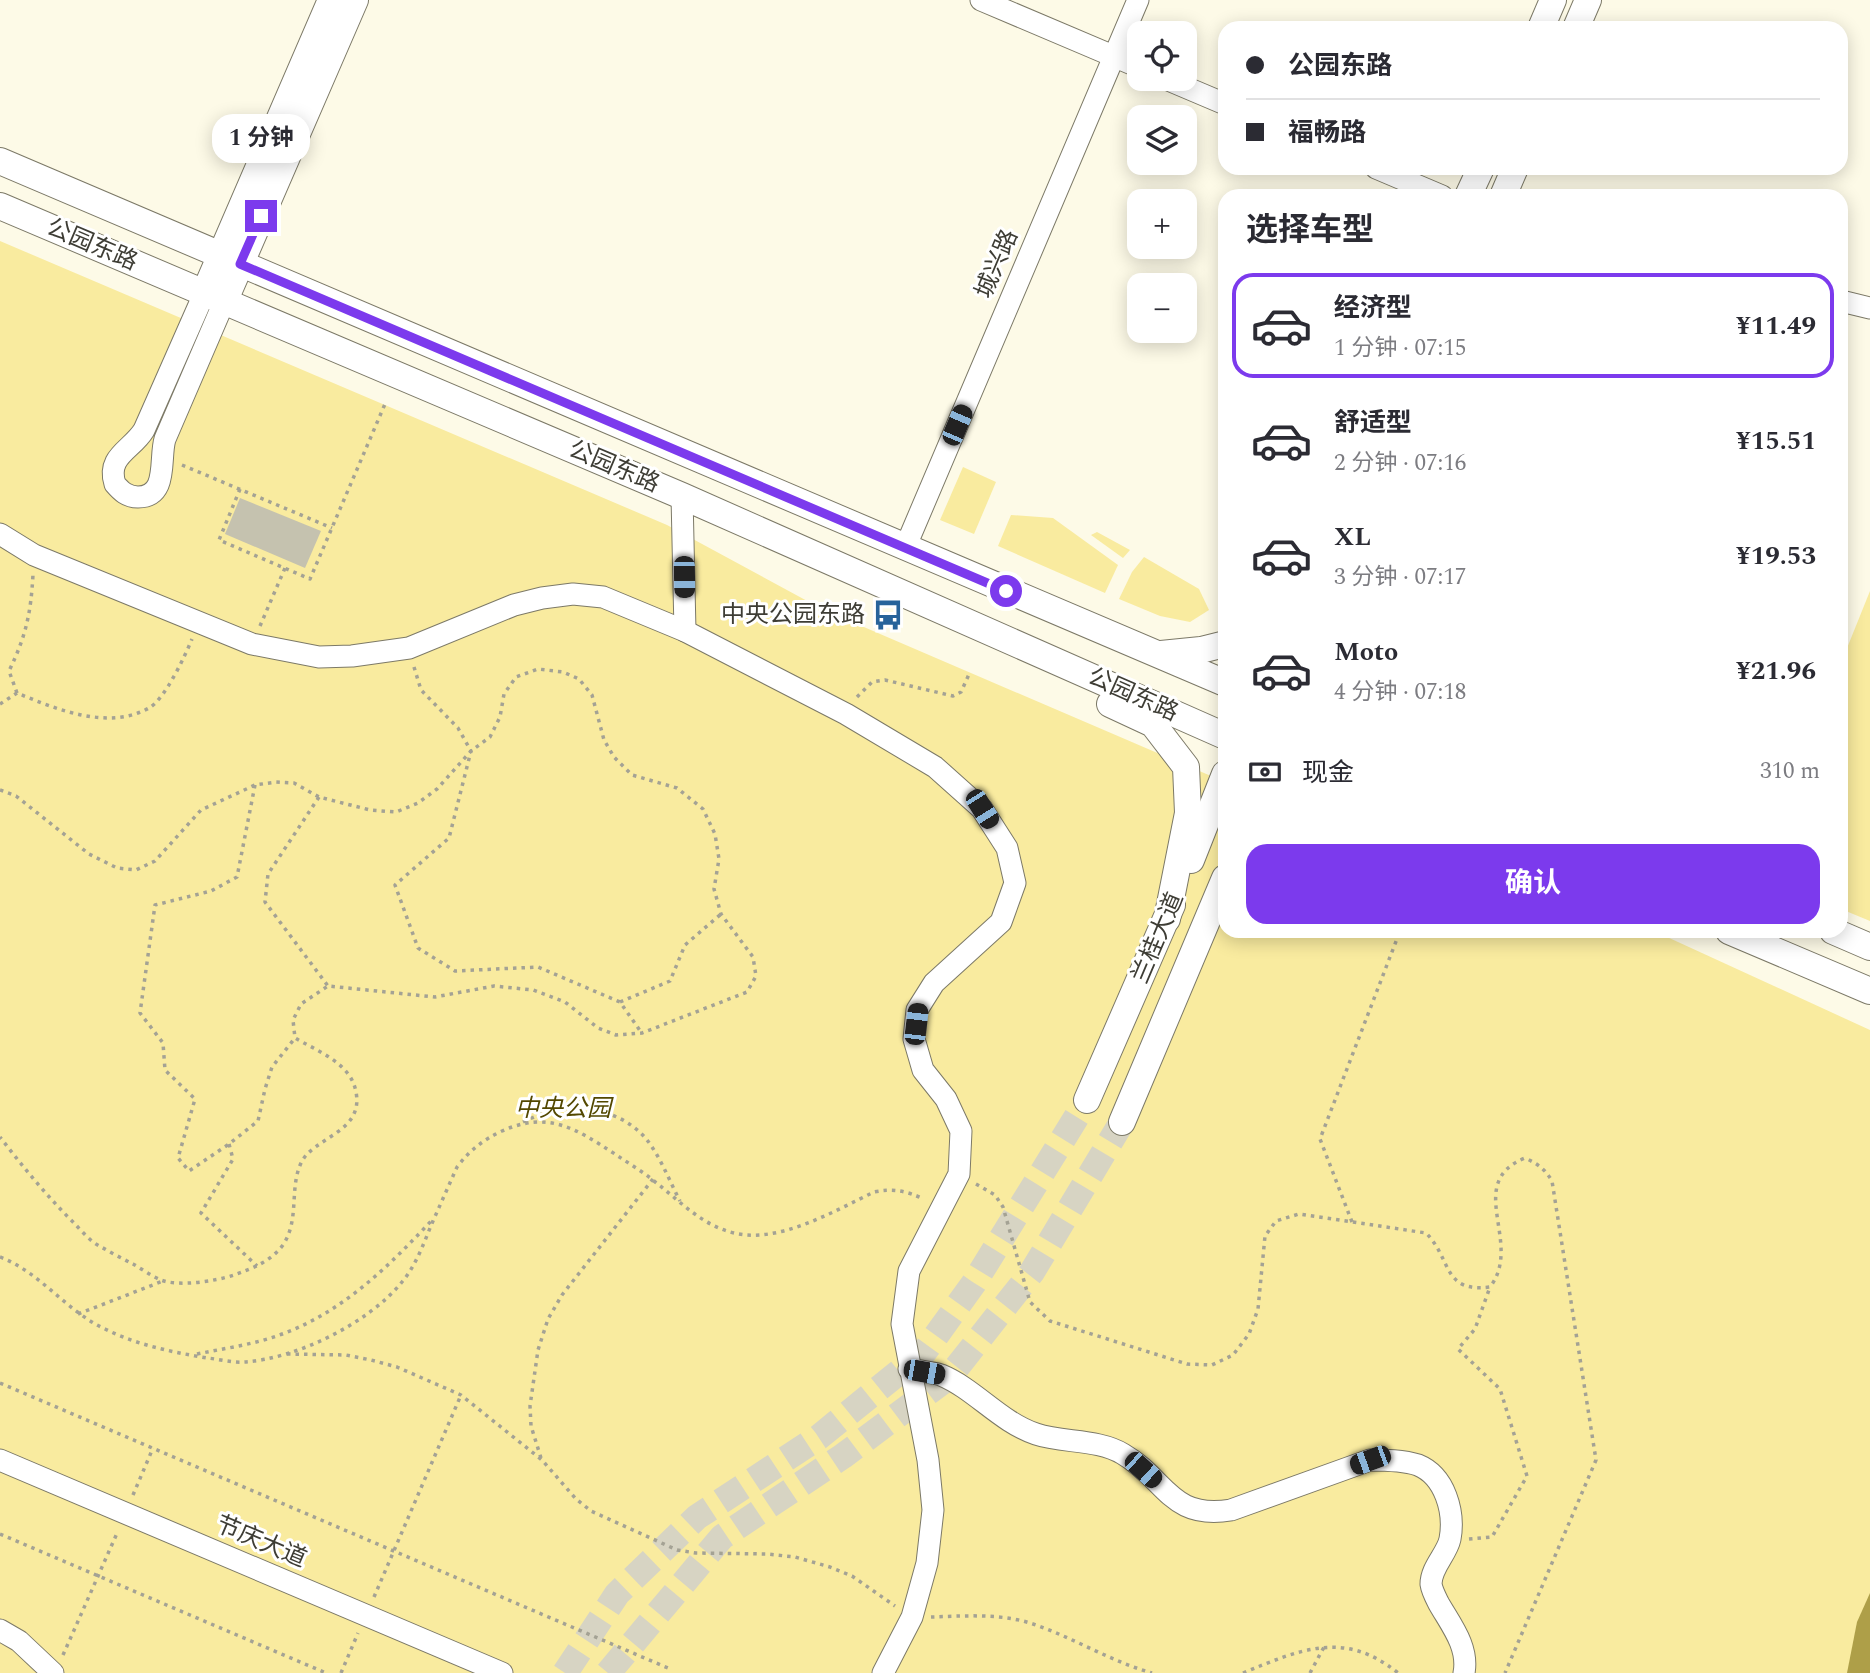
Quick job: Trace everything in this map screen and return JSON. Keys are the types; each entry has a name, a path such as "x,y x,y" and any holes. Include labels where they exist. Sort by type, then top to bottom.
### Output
{"main road":[{"path":"214,298 331,0"},
{"path":"230,260 355,0"},
{"path":"1544,21 1553,0"},
{"path":"1579,21 1588,0"},
{"name":"公园东路","path":"0,161 1218,680"},
{"name":"公园东路","path":"0,206 682,496 1218,733"},
{"path":"996,634 1037,670 1153,724 1186,767 1188,813 1167,919"},
{"path":"1157,655 1218,646"},
{"name":"兰桂大道","path":"1087,1100 1167,919 1218,792"},
{"name":"兰桂大道","path":"1122,1122 1218,902"},
{"path":"1848,937 1870,947"},
{"path":"1745,938 1870,991"}],"street":[{"path":"981,0 1127,62"},
{"name":"城兴路","path":"905,548 1138,0"},
{"path":"1194,91 1218,101"},
{"path":"1392,175 1426,189"},
{"path":"214,298 165,439 161,456 161,480 151,492 136,497 120,491 115,484 113,467 116,459 138,440 214,298"},
{"path":"1848,303 1870,308"},
{"path":"682,496 685,631"},
{"path":"0,534 34,555 252,644 319,657 352,656 409,648 514,606 542,598 573,594 603,597 685,631 846,714 935,767 982,809 1007,848 1015,883 1001,922 933,983 917,1010 914,1039 923,1070 946,1099 961,1131 959,1174 909,1271 902,1324 928,1460 933,1510 927,1563 912,1618 883,1673"},
{"path":"909,1370 938,1374 953,1381 1020,1427 1037,1434 1111,1448 1125,1454 1178,1502 1195,1510 1212,1513 1231,1510 1370,1460 1417,1465 1430,1473 1441,1485 1447,1498 1451,1518 1450,1541 1434,1571 1431,1583 1434,1594 1463,1646 1466,1665 1464,1673"},
{"name":"节庆大道","path":"0,1460 502,1673"},
{"path":"0,1630 57,1667"}],"path":[{"path":"240,489 219,540 310,579 385,404"},
{"path":"161,456 332,528"},
{"path":"34,555 31,612 21,646 9,671 17,693 59,710 113,719 150,707 177,672 201,621"},
{"path":"252,644 285,568"},
{"path":"409,648 421,690 458,728 471,751 449,838 395,885 418,948 455,971 538,967 620,1002 642,1033"},
{"path":"0,790 16,796 89,854 117,868 136,870 155,860 201,810 255,785 294,783 318,797 370,810 396,811 418,803 437,789 471,751 489,737 500,717 504,694 516,677 538,669 562,672 579,679 592,695 604,740 614,757 632,775 677,788 703,809 715,834 719,859 714,889 721,914 753,957 755,976 747,992 642,1033 616,1035 598,1028 565,1002 533,990 494,986 435,998 328,986 301,1004 293,1020 295,1038 272,1067 258,1121 188,1171 178,1158 195,1099 165,1070 163,1043 140,1013 155,905 211,891 237,877 255,785"},
{"path":"846,714 872,682 885,680 953,695 961,692 970,672"},
{"path":"0,704 17,693"},
{"path":"318,797 268,874 265,902 328,986"},
{"path":"620,1002 670,982 685,945 721,914"},
{"path":"1352,1222 1320,1139 1398,938"},
{"path":"78,1314 163,1281 199,1282 222,1279 258,1267 270,1259 283,1244 292,1225 295,1178 302,1159 350,1122 356,1108 357,1093 351,1077 340,1065 295,1038"},
{"path":"285,1354 356,1324 381,1304 402,1282 417,1260 457,1167 467,1154 490,1137 555,1109 576,1107 615,1116 649,1142 681,1203"},
{"path":"521,1123 553,1122 579,1131 653,1180 694,1215 713,1226 734,1233 758,1236 780,1233 874,1192 889,1189 906,1191 941,1208"},
{"path":"0,1138 43,1193 94,1243 163,1281"},
{"path":"229,1144 233,1159 201,1213 258,1267"},
{"path":"1450,1541 1492,1537 1527,1476 1500,1389 1458,1349 1475,1329 1490,1287 1498,1276 1502,1259 1495,1190 1500,1174 1525,1158 1537,1163 1552,1181 1596,1460 1505,1673"},
{"path":"959,1174 995,1195 1003,1207 1030,1302 1050,1321 1187,1364 1212,1365 1233,1355 1249,1334 1258,1309 1265,1236 1276,1221 1299,1214 1426,1233 1437,1244 1449,1272 1460,1284 1473,1289 1490,1287"},
{"path":"542,1460 531,1426 530,1406 538,1350 548,1319 562,1294 653,1180"},
{"path":"192,1355 284,1334 320,1317 378,1275 434,1218"},
{"path":"0,1257 18,1264 78,1314 132,1341 192,1355 243,1362 285,1354 346,1355 397,1367 461,1395 542,1460 576,1499 591,1511 677,1550 781,1556 830,1567 852,1576 912,1618 986,1616 1030,1623 1125,1665 1152,1673"},
{"path":"0,1383 668,1668"},
{"path":"341,1673 461,1395"},
{"path":"57,1667 153,1448"},
{"path":"0,1534 326,1673"},
{"path":"1243,1673 1301,1650 1324,1646 1368,1655 1398,1673"},
{"path":"1310,1673 1324,1646"}],"green space":[{"name":"中央公园","path":"0,241 667,525 822,609 1218,779 1218,938 1669,938 1870,1030 1870,1673 0,1673"},
{"path":"963,467 996,482 974,534 940,520"},
{"path":"1011,515 1053,518 1118,565 1105,593 998,546"},
{"path":"1097,532 1130,550 1123,558 1091,535"},
{"path":"1144,557 1199,589 1209,610 1190,622 1160,616 1119,599 1132,572"},
{"path":"1870,591 1870,921 1848,912 1848,646"}],"shaded area":[{"path":"1870,1593 1870,1673 1847,1673 1857,1622"}],"building":[{"path":"240,498 321,531 305,568 225,534"}],"tunnel":[{"path":"565,1673 617,1594 697,1517 819,1437 925,1351 974,1283 1087,1100"},
{"path":"608,1673 722,1537 843,1456 950,1376 1032,1272 1122,1122"}],"place":[{"name":"中央公园东路","path":"888,615"}],"route":[{"path":"261,216 240,264 1006,591"}]}
